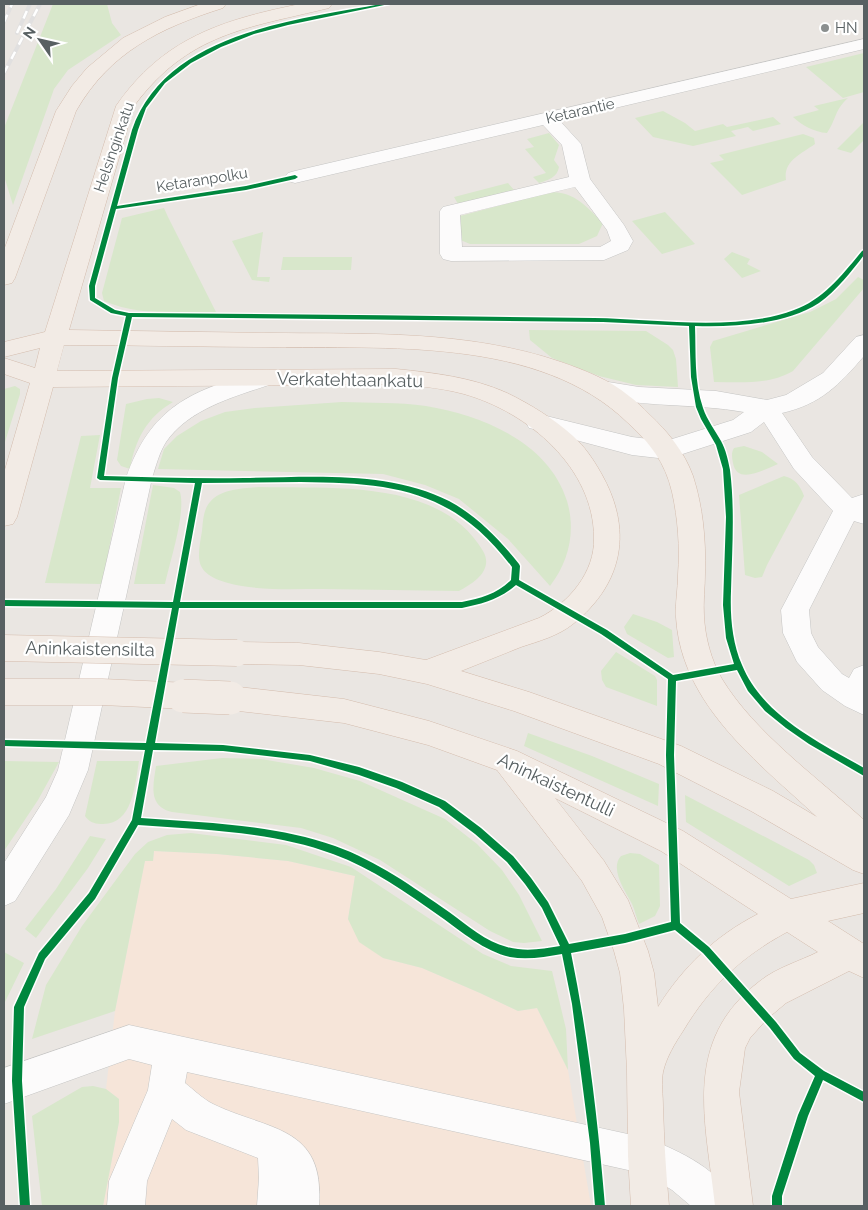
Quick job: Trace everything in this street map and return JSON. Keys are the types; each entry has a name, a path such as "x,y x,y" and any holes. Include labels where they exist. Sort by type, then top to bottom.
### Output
{"main road":[{"path":"4,278 66,111 74,94 85,79 99,64 129,42 164,23 217,4"},
{"name":"Helsinginkatu","path":"4,517 55,338 125,106 142,81 176,53 202,38 236,24 323,4"},
{"name":"Verkatehtaankatu","path":"4,349 55,338 370,341 487,350 539,362 602,389"},
{"name":"Verkatehtaankatu","path":"4,366 43,379 396,377 436,381 474,389 511,406 538,422"},
{"path":"602,389 646,423 676,465 686,499 690,532 692,568 690,619 694,647 708,684 728,712 748,735 864,840"},
{"path":"427,672 556,623 583,598 599,574 605,558 606,539 606,521 602,502 579,459 565,443 538,422"},
{"name":"Aninkaistensilta","path":"4,648 299,654 379,663 427,672"},
{"path":"427,672 519,700 670,755 762,801 864,860"},
{"name":"Aninkaistentulli","path":"4,692 102,692 230,698 344,711 429,733 506,760 672,841 788,916 858,957"},
{"path":"506,760 593,871 616,911 636,972 641,1009 645,1071 646,1156 650,1206"},
{"path":"645,1071 663,1031 684,997 698,979 733,948 752,934 788,916 864,898"},
{"path":"734,1206 721,1092 728,1045 738,1026 755,1007 774,991 858,957"}],"street":[{"name":"Ketarantie","path":"294,177 864,44"},
{"path":"548,119 571,144 580,180 617,229 622,241 620,245 604,253 452,254 450,211 580,180"},
{"name":"Verkatehtaankatu","path":"538,422 632,446 667,450 742,426 767,408 793,402 831,379 864,342"},
{"path":"4,891 58,805 73,770 140,472 148,449 158,434 181,412 203,398 261,379"},
{"name":"Verkatehtaankatu","path":"602,389 639,395 716,399 767,408"},
{"path":"767,408 803,463 859,509 795,610 797,633 807,654 832,682 861,693"},
{"path":"4,1086 129,1042 646,1156 668,1164 690,1179 718,1206"},
{"path":"126,1206 128,1181 166,1091 172,1052"},
{"path":"166,1091 199,1117 276,1147 298,1165 301,1177 300,1206"},
{"path":"276,1147 278,1178 276,1206"}],"shaded area":[{"path":"154,851 217,854 288,861 355,876 348,919 383,958 422,968 518,1011 537,1008 568,1070 591,1206 103,1206 119,1122 119,1099 106,1089 115,1011 145,860 153,861"}],"green space":[{"path":"53,4 107,4 112,23 121,35 68,70 54,89 13,205 4,176 4,128"},
{"path":"864,53 864,92 843,98 806,67"},
{"path":"848,98 840,107 827,133 809,128 793,117 819,110 814,106"},
{"path":"663,111 695,131 723,124 727,127 773,117 781,124 753,131 748,127 731,131 736,136 693,146 653,137 635,118"},
{"path":"864,122 864,140 851,153 837,149"},
{"path":"549,133 559,145 554,160 559,167 556,174 549,180 539,183 533,177 546,173 525,149 534,147 527,139"},
{"path":"803,134 814,138 815,144 790,163 787,168 786,180 742,195 710,163 724,160 719,155"},
{"path":"508,183 514,190 458,204 454,197"},
{"path":"551,192 574,198 592,211 603,223 597,236 579,244 470,244 458,239 453,223 460,216"},
{"path":"164,208 216,312 145,311 117,306 104,301 102,293 122,218"},
{"path":"665,212 695,244 662,254 632,221"},
{"path":"263,232 257,277 270,277 269,282 252,280 232,241"},
{"path":"732,252 750,259 747,264 761,271 742,278 724,259"},
{"path":"283,257 352,257 351,270 281,270"},
{"path":"858,277 864,280 864,288 793,371 765,381 714,382 710,347 713,341 810,312 836,299"},
{"path":"529,330 646,331 673,350 676,359 678,387 636,385 599,376 552,358 530,340"},
{"path":"15,386 20,389 20,394 4,445 4,389"},
{"path":"159,398 173,402 149,422 135,448 130,469 121,466 117,460 126,404"},
{"path":"342,402 405,404 447,410 490,424 529,447 558,480 570,512 571,534 569,545 562,566 550,586 508,539 459,499 425,485 383,474 158,469 164,449 177,436 201,421 225,412"},
{"path":"100,435 90,488 121,488 102,584 45,583 81,436"},
{"path":"744,446 762,452 778,464 752,474 740,474 733,463 732,453 734,448"},
{"path":"784,476 797,483 804,496 762,577 755,578 745,575 739,495"},
{"path":"153,485 174,488 180,492 181,512 179,524 165,584 134,584"},
{"path":"259,487 350,489 382,492 412,499 440,510 464,527 483,551 486,558 484,570 476,580 459,591 275,589 239,586 209,575 200,564 199,558 206,509 210,502 220,494 233,490"},
{"path":"633,614 657,622 672,630 674,657 668,658 627,634 624,627"},
{"path":"616,652 655,676 657,680 657,706 606,687 602,680 601,671"},
{"path":"528,733 592,756 659,784 658,806 524,746"},
{"path":"222,758 261,759 314,768 360,781 445,819 477,844 502,870 519,895 542,941 513,942 490,931 380,860 333,838 301,828 172,812 159,805 153,788 156,766"},
{"path":"4,761 59,762 38,800 4,851"},
{"path":"97,761 139,761 134,792 130,802 120,818 112,823 96,823 90,821 85,816"},
{"path":"685,795 809,860 814,865 817,873 789,886 686,822"},
{"path":"191,833 286,845 351,867 483,954 511,966 552,971 566,1029 568,1070 537,1008 518,1011 422,968 383,958 359,942 348,919 355,876 288,861 217,854 154,851 153,861 145,861 115,1011 32,1039 46,985 82,926 135,854 148,842 167,835"},
{"path":"90,836 106,839 88,868 36,938 25,929 56,889"},
{"path":"630,853 640,854 659,865 660,906 655,916 639,924 633,906 620,880 617,867 621,856"},
{"path":"4,952 24,963 4,1004"},
{"path":"93,1086 106,1089 119,1099 119,1122 103,1206 42,1206 32,1116 82,1087"}],"railway":[{"path":"4,22 12,4"},
{"path":"17,33 30,4"},
{"path":"4,73 40,4"}],"cycle path":[{"path":"387,4 322,16 252,33 219,45 189,62 164,82 144,108 135,130 92,286 92,299 113,312 129,315 741,323 778,317 807,307 826,294 850,270 864,252"},
{"name":"Ketaranpolku","path":"114,208 246,188 295,177"},
{"path":"4,603 243,606 462,605 491,598 515,581 516,566 480,526 447,504 412,490 386,485 330,480 206,481 100,478 115,378 129,315"},
{"path":"692,325 694,377 699,407 720,445 726,469 729,517 727,605 730,638 738,666 751,689 768,709 812,742 864,772"},
{"path":"25,1206 17,1081 19,1007 42,956 92,896 136,821 199,481"},
{"path":"515,581 604,632 672,678 737,667"},
{"path":"672,678 670,755 676,925 706,950 773,1025 797,1056 821,1074 864,1097"},
{"path":"4,743 223,748 310,758 359,771 399,785 442,804 478,831 510,859 528,881 545,905 566,949 577,1004 595,1143 600,1206"},
{"path":"136,821 261,832 310,842 334,850 364,863 392,879 492,946 517,954 536,954 554,951 625,938 676,925"},
{"path":"777,1206 777,1196 803,1115 821,1074"}],"place":[{"name":"HN","path":"825,28"}]}
